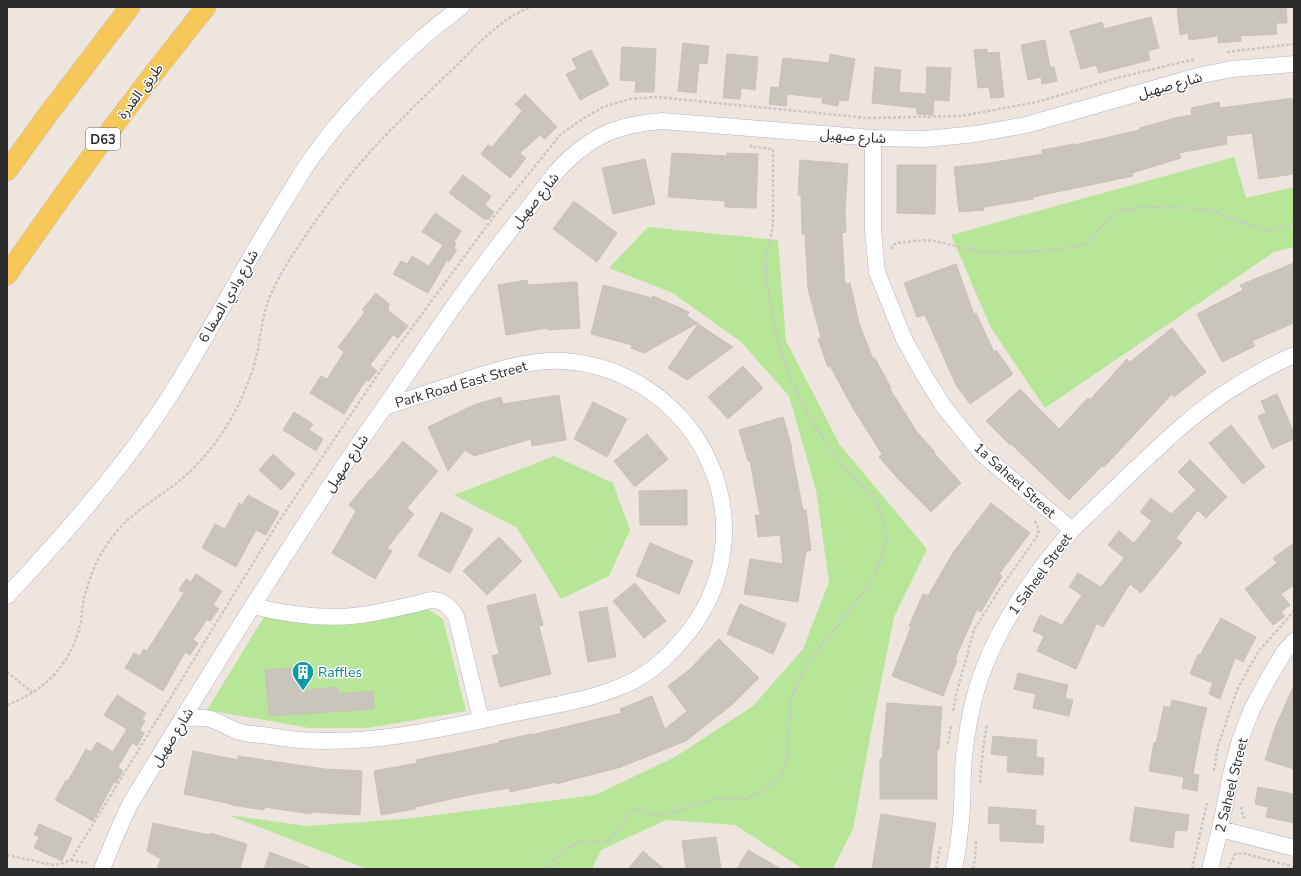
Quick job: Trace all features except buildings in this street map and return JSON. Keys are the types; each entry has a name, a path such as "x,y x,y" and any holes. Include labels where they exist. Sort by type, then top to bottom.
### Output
{"main road":[{"path":"7,171 130,7"},
{"name":"طريق القدرة","path":"7,275 96,148 149,78 206,7"}],"street":[{"name":"شارع وادي الصفا 6","path":"7,596 83,511 123,462 160,411 193,358 270,224 310,160 345,115 382,75 421,39 461,7"},
{"name":"شارع صهيل","path":"102,869 130,804 253,606 337,476 449,312 489,258 559,170 575,154 594,139 615,129 638,123 662,121 874,138 925,139 976,134 1026,125 1202,75 1232,69 1294,64"},
{"name":"1a Saheel Street","path":"874,138 873,230 877,272 904,339 924,376 944,407 982,454 1072,530"},
{"name":"1 Saheel Street","path":"954,869 959,842 965,749 971,716 980,678 994,643 1014,607 1056,548 1072,530 1182,427 1216,400 1247,380 1294,355"},
{"name":"Park Road East Street","path":"183,719 206,718 242,733 301,740 368,740 424,732 594,696 624,686 649,671 672,652 690,631 707,603 719,571 724,538 722,505 714,473 700,443 680,416 655,394 626,376 595,366 562,361 531,363 499,370 385,407"},
{"path":"253,606 301,616 331,617 374,613 434,600 443,602 451,608 456,616 481,720"},
{"name":"2 Saheel Street","path":"1210,869 1220,829 1230,774 1240,740 1250,715 1268,679 1285,651 1294,641"},
{"path":"1220,829 1294,848"}],"path":[{"path":"7,705 32,692 48,681 62,666 74,644 81,620 84,598 94,566 109,541 127,520 176,483 201,459 223,432 240,402 252,370 258,350 262,323 270,297 282,272 325,208 356,168 422,98 495,29 510,17 531,7"},
{"path":"1227,52 1294,44"},
{"path":"7,856 53,865 71,860 277,524 383,367 492,219 560,134 603,107 630,99 657,98 868,118 961,116 1037,102 1117,78 1196,59"},
{"path":"547,869 554,860 574,845 583,841 608,841 635,810 653,815 660,815 716,799 745,799 771,785 781,774 787,759 791,702 798,681 808,663 870,584 882,557 886,538 884,520 876,504 839,462 818,431 800,399 785,364 775,328 767,285 765,263 773,225 772,149 751,146 749,142 750,129"},
{"path":"892,256 891,249 893,244 920,240 932,241 979,251 1001,253 1024,253 1078,246 1086,244 1090,241 1112,216 1122,210 1144,207 1195,208 1217,212 1252,226 1269,230 1294,224"},
{"path":"7,672 32,692"},
{"path":"980,788 987,719"},
{"path":"1241,807 1243,817 1250,820"},
{"path":"973,869 977,833"},
{"path":"1228,869 1235,854 1242,853 1294,867"}],"green space":[{"path":"1234,157 1246,198 1294,187 1294,247 1274,252 1045,408 991,328 951,235"},
{"path":"648,227 778,240 786,341 840,445 927,549 894,617 853,829 833,869 803,869 735,825 666,820 601,850 592,869 367,869 228,815 307,826 404,819 595,795 675,757 753,706 803,649 829,582 816,490 789,396 741,342 673,293 609,268"},
{"path":"554,456 613,483 630,530 609,576 561,599 517,528 454,495"},
{"path":"424,607 443,619 466,711 368,728 309,728 207,710 267,612"}],"place":[{"name":"Raffles","path":"303,692"}]}
